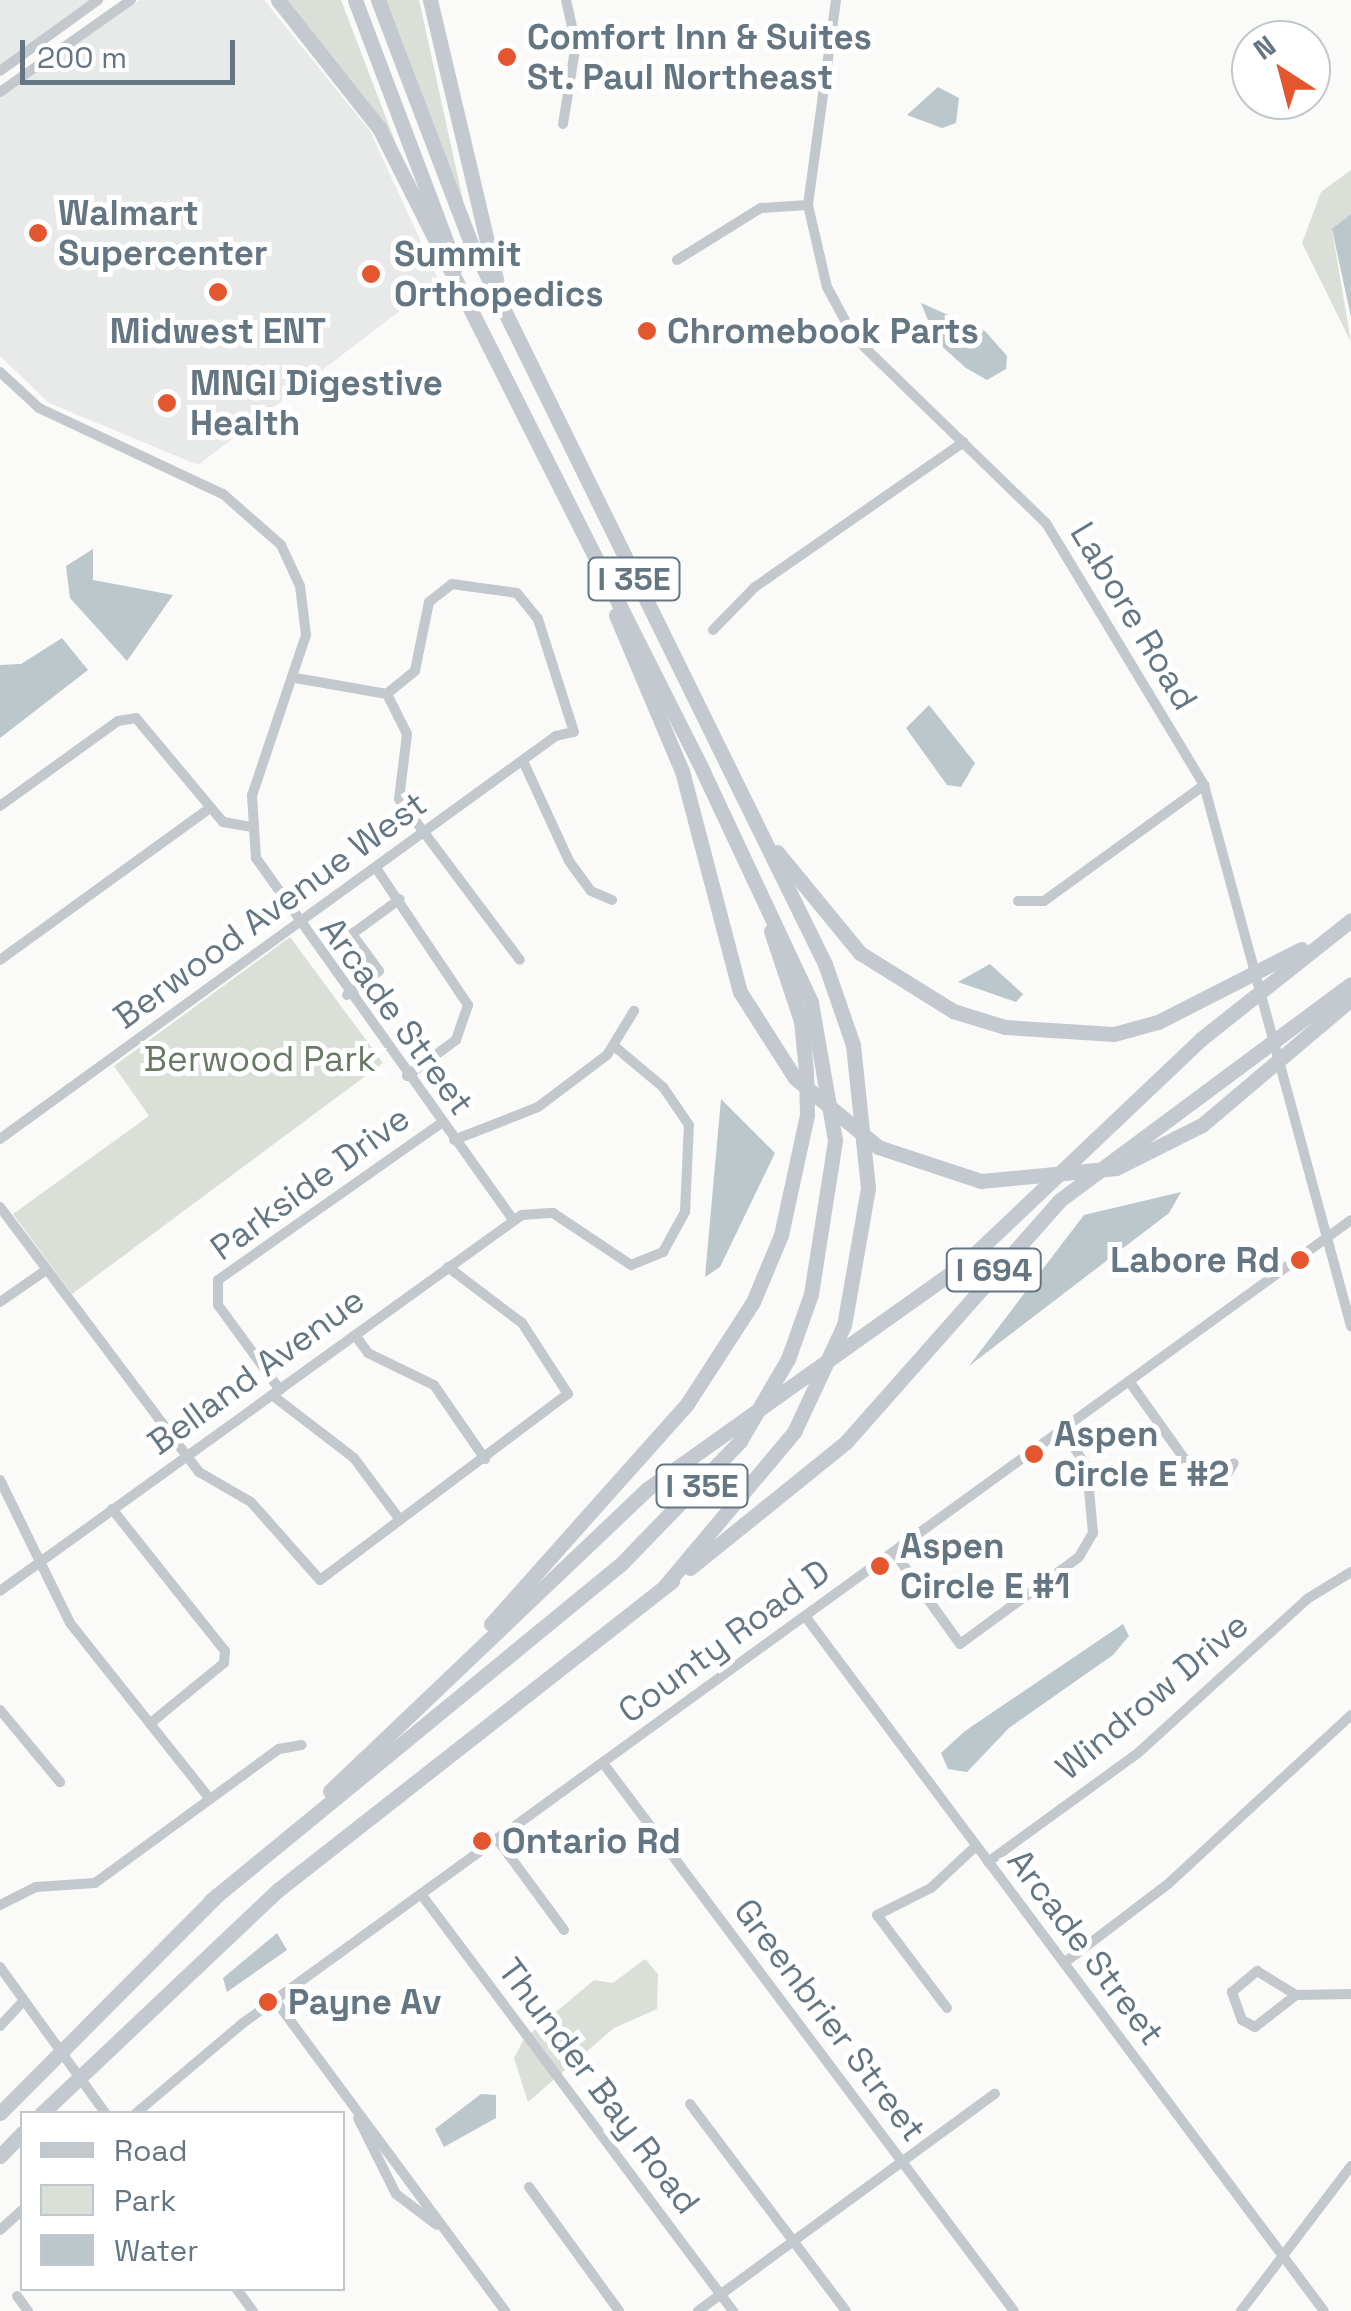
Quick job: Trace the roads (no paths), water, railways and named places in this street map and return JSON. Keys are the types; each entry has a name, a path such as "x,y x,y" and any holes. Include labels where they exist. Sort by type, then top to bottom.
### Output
{"highway":[{"path":"266,0 395,159"},
{"path":"278,0 355,92 395,159 502,377"},
{"name":"I 35E","path":"0,2113 210,1901 680,1512 740,1442 788,1359 828,1220 834,1140 811,1002 760,888 502,377 354,0"},
{"name":"I 35E","path":"44,2111 278,1890 664,1587 794,1432 844,1325 860,1260 868,1188 852,1044 825,964 514,336 378,0"},
{"path":"430,0 470,194 514,336"},
{"path":"611,591 682,771 740,992 795,1078 849,1128 898,1156 1004,1182 1071,1178 1153,1154 1240,1098 1351,999"},
{"path":"754,821 832,926 903,984 953,1011 1056,1036 1114,1034 1204,1006 1351,919"},
{"path":"385,1740 687,1404 753,1302 781,1235 807,1115 801,1021 760,888"},
{"name":"I 694","path":"210,1901 692,1454 881,1331 1201,1039 1351,919"},
{"name":"I 694","path":"664,1587 846,1442 1084,1179 1351,984"},
{"path":"0,2156 20,2135"}],"street":[{"path":"0,71 98,0"},
{"path":"0,92 131,0"},
{"path":"563,124 576,44 566,0"},
{"name":"Labore Road","path":"836,0 808,205 820,268 854,337 1046,523 1204,786 1253,949 1351,1326"},
{"path":"677,260 761,208 808,205"},
{"path":"0,372 39,408 223,494 264,524 291,564 305,612 295,678 260,766 250,828 210,808 148,724 129,718 0,806"},
{"path":"713,630 755,586 964,442"},
{"name":"Berwood Avenue West","path":"0,1139 523,761 574,732 538,619 517,594 452,584 429,602 415,671 387,694"},
{"path":"295,678 387,694 408,734 399,799 520,960"},
{"path":"523,761 569,861 592,892 612,900"},
{"path":"1018,902 1044,901 1204,786"},
{"path":"0,960 210,808"},
{"name":"Arcade Street","path":"250,828 268,886 454,1140 509,1223"},
{"path":"376,868 450,969 468,1014 456,1040 407,1076"},
{"path":"347,995 379,972 352,934 400,899"},
{"path":"454,1140 517,1122 614,1046 634,1011"},
{"path":"509,1223 553,1213 631,1265 654,1260 677,1234 689,1125 663,1087 614,1046"},
{"name":"Parkside Drive","path":"276,1392 218,1305 218,1280 441,1122"},
{"path":"0,1207 186,1455 251,1502 320,1580 562,1404 567,1385 529,1331 448,1267"},
{"name":"County Road D","path":"139,2111 275,2000 1351,1220"},
{"name":"Belland Avenue","path":"0,1591 509,1223"},
{"path":"0,1302 46,1270"},
{"path":"354,1335 374,1357 434,1385 484,1458"},
{"path":"1129,1381 1200,1482 1222,1482 1234,1463"},
{"path":"276,1392 354,1458 400,1520"},
{"path":"894,1552 960,1644 1080,1557 1093,1533 1087,1468 1063,1429"},
{"path":"0,1480 77,1634 152,1722 210,1799"},
{"path":"112,1509 226,1656 152,1722"},
{"name":"Windrow Drive","path":"988,1862 1138,1753 1307,1599 1351,1572"},
{"name":"Arcade Street","path":"805,1616 1324,2311"},
{"path":"0,1710 60,1782"},
{"path":"1064,1963 1192,1863 1351,1715"},
{"path":"0,1905 36,1887 94,1883 280,1749 302,1745"},
{"name":"Greenbrier Street","path":"603,1762 1014,2311"},
{"path":"496,1840 564,1930"},
{"path":"948,2008 877,1916 931,1888 976,1846"},
{"name":"Thunder Bay Road","path":"421,1894 733,2311"},
{"path":"0,1967 104,2111"},
{"path":"1296,1994 1255,2026 1242,2020 1232,1992 1257,1971 1296,1994 1351,1994"},
{"path":"0,2026 24,2000"},
{"path":"275,2000 504,2311"},
{"path":"698,2311 995,2094"},
{"path":"352,2103 390,2186 446,2230"},
{"path":"690,2104 846,2311"},
{"path":"1242,2311 1351,2166"},
{"path":"529,2187 619,2311"},
{"path":"0,2230 20,2212"},
{"path":"18,2296 28,2311"}],"water":[{"path":"938,87 959,98 956,123 942,128 907,115"},
{"path":"1351,214 1351,317 1332,229"},
{"path":"921,303 985,331 1007,356 1006,369 987,380 966,368 937,342"},
{"path":"93,549 93,580 173,595 127,661 70,598 66,566"},
{"path":"62,638 88,670 0,738 0,665 21,664"},
{"path":"929,705 975,763 961,787 947,785 906,728"},
{"path":"990,964 1023,994 1016,1002 958,982"},
{"path":"721,1099 775,1153 720,1267 705,1277"},
{"path":"1181,1192 1169,1213 969,1366 1084,1215"},
{"path":"1123,1624 1129,1636 1113,1655 1009,1728 967,1772 948,1769 941,1753 965,1731"},
{"path":"277,1933 287,1950 227,1992 223,1978"},
{"path":"481,2094 496,2095 496,2118 444,2147 435,2129"}],"place":[{"name":"Comfort Inn & Suites St. Paul Northeast","path":"507,57"},
{"name":"Walmart Supercenter","path":"38,233"},
{"name":"Summit Orthopedics","path":"371,274"},
{"name":"Midwest ENT","path":"218,292"},
{"name":"Chromebook Parts","path":"647,331"},
{"name":"MNGI Digestive Health","path":"167,403"},
{"name":"Labore Rd","path":"1300,1260"},
{"name":"Aspen Circle E #2","path":"1034,1454"},
{"name":"Aspen Circle E #1","path":"880,1566"},
{"name":"Ontario Rd","path":"482,1841"},
{"name":"Payne Av","path":"268,2002"}],"park label":[{"name":"Berwood Park","path":"260,1059"}]}
